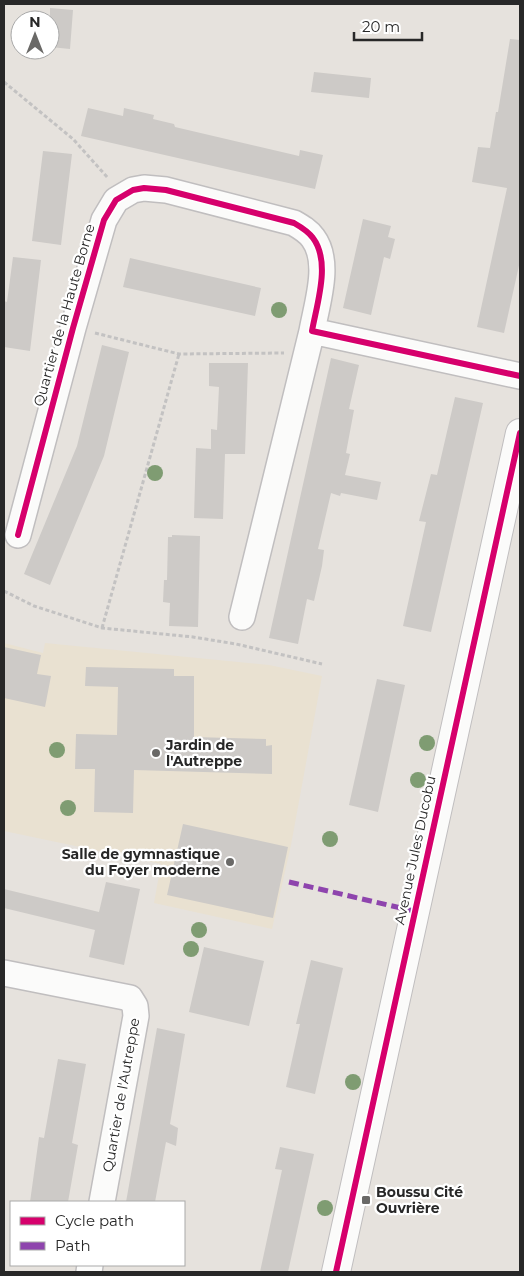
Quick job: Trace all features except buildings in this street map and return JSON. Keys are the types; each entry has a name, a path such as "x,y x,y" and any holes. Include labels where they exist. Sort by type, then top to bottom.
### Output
{"street":[{"name":"Quartier de la Haute Borne","path":"18,535 104,220 116,200 133,190 144,188 166,190 294,223 313,237 322,256 322,269 309,342 242,616"},
{"path":"309,342 520,376"},
{"name":"Avenue Jules Ducobu","path":"336,1272 520,433"},
{"name":"Quartier de l'Autreppe","path":"4,973 130,998 135,1006 136,1016 102,1201"}],"path":[{"path":"4,82 73,139 123,196"},
{"path":"73,328 179,354 309,342"},
{"path":"102,628 179,354"},
{"path":"4,591 34,606 102,628 193,637 236,644 322,664"}],"shaded area":[{"name":"Jardin de l'Autreppe","path":"4,643 43,653 45,643 269,665 322,676 291,845 272,929 154,903 161,864 4,831"}],"marked path":[{"path":"289,882 414,911"}],"cycle path":[{"path":"18,535 104,220 116,200 133,190 144,188 166,190 294,223 307,231 318,248 322,271 312,331 520,376"},
{"path":"336,1272 520,433"}],"place":[{"name":"Jardin de l'Autreppe","path":"156,753"},
{"name":"Salle de gymnastique du Foyer moderne","path":"230,862"},
{"name":"Boussu Cité Ouvrière","path":"366,1200"}]}
